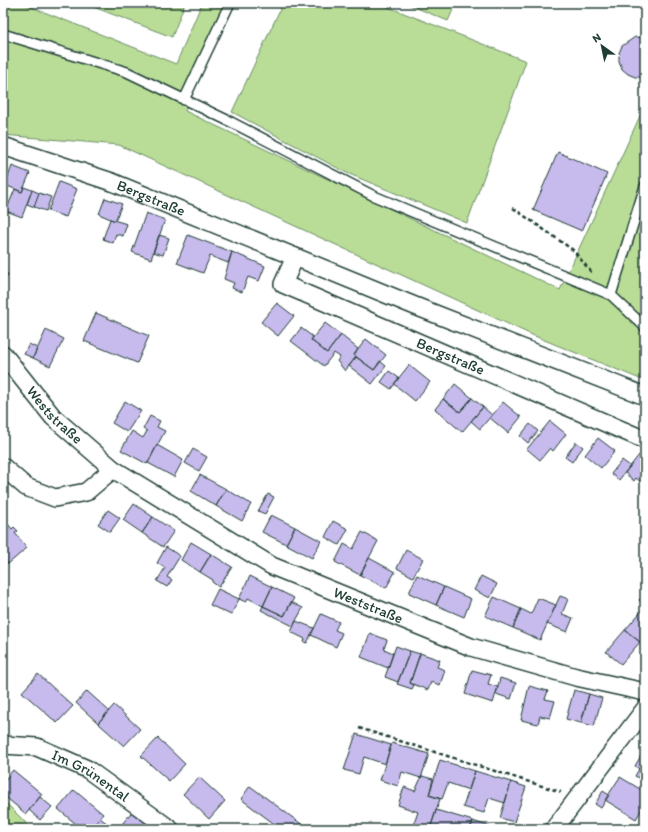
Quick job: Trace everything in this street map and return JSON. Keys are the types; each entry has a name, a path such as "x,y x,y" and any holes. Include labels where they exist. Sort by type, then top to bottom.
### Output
{"street":[{"name":"Bergstraße","path":"3,146 112,182 415,306 645,396"},
{"name":"Bergstraße","path":"296,257 283,284 645,440"},
{"name":"Weststraße","path":"3,354 53,418 113,469 272,566 471,647 576,677 645,692"},
{"path":"3,467 26,487 55,498 86,492 113,469"},
{"path":"558,828 578,798 645,709"},
{"name":"Im Grünental","path":"3,745 37,747 87,769 170,829"}],"lane":[{"path":"184,100 230,3"},
{"path":"3,34 127,72 374,196 611,295 645,326"},
{"path":"611,295 645,186"}],"path":[{"path":"513,208 573,250 611,295"},
{"path":"359,728 578,798"}],"green space":[{"path":"3,3 21,3 176,64 202,3 226,3 185,111 560,290 645,105 645,269 641,282 645,286 645,381 532,335 119,145 3,135"},
{"path":"83,3 185,3 172,37"},
{"path":"283,3 378,3 526,61 467,223 347,173 232,112"},
{"path":"405,3 456,3 448,21"},
{"path":"3,800 32,829 3,829"}],"building":[{"path":"635,37 645,38 645,76 643,77 635,77 628,74 622,69 619,61 619,53 622,46"},
{"path":"558,152 607,174 582,231 533,210"},
{"path":"12,166 30,173 22,192 5,185"},
{"path":"59,182 77,189 66,217 48,211"},
{"path":"24,187 32,190 22,217 6,211 15,189 22,192"},
{"path":"32,190 39,193 34,207 27,204"},
{"path":"39,193 51,197 46,211 34,207"},
{"path":"105,198 122,204 115,221 99,214"},
{"path":"146,213 165,220 151,259 132,252"},
{"path":"110,219 127,224 123,236 116,234 113,243 103,239"},
{"path":"159,235 169,238 163,255 153,252"},
{"path":"188,235 232,252 228,263 210,256 203,273 177,263"},
{"path":"232,252 265,266 259,281 248,277 242,292 232,288 234,283 224,279"},
{"path":"3,272 8,274 3,286"},
{"path":"277,303 294,316 278,336 261,322"},
{"path":"96,313 149,336 137,363 84,341"},
{"path":"325,323 341,335 327,353 311,340"},
{"path":"301,328 313,337 311,340 327,353 341,335 358,349 354,355 356,357 345,371 337,361 340,357 334,353 324,366 291,341"},
{"path":"46,330 64,339 50,366 33,358"},
{"path":"366,339 386,355 374,370 354,355"},
{"path":"29,344 37,348 33,358 24,354"},
{"path":"356,357 374,370 380,361 386,366 372,384 349,366"},
{"path":"409,365 430,382 415,401 394,384"},
{"path":"389,371 399,378 391,389 381,382"},
{"path":"455,384 472,398 460,412 443,399"},
{"path":"472,398 483,407 462,432 435,409 443,399 460,412"},
{"path":"125,401 141,411 127,432 112,423"},
{"path":"503,402 521,417 508,433 490,418"},
{"path":"483,407 492,415 480,429 471,421"},
{"path":"150,416 160,421 157,427 165,431 147,464 121,450 132,431 143,438 147,431 143,429"},
{"path":"550,421 566,434 553,451 550,448 540,460 527,449"},
{"path":"530,424 538,431 528,443 520,436"},
{"path":"598,438 615,451 601,468 585,455"},
{"path":"576,442 583,447 572,462 565,457"},
{"path":"157,445 183,460 174,477 148,463"},
{"path":"193,449 207,457 199,471 185,463"},
{"path":"639,455 645,460 645,485 636,478 634,481 625,473"},
{"path":"622,460 630,466 619,480 611,474"},
{"path":"200,475 226,489 216,506 191,491"},
{"path":"226,489 251,504 242,521 216,506"},
{"path":"268,494 274,497 265,514 258,511"},
{"path":"134,504 153,517 142,533 123,520"},
{"path":"108,510 120,518 110,532 98,524"},
{"path":"271,515 295,527 286,544 262,532"},
{"path":"153,517 174,531 163,547 142,533"},
{"path":"3,518 12,529 14,527 18,531 15,533 27,548 8,564 3,557"},
{"path":"333,521 348,529 339,545 325,537"},
{"path":"295,527 321,541 312,558 286,544"},
{"path":"362,532 378,541 360,575 335,562 344,544 353,549"},
{"path":"191,542 211,554 200,572 181,560"},
{"path":"166,547 180,556 167,577 172,580 167,587 157,581 165,568 157,563"},
{"path":"406,550 423,559 413,577 397,568"},
{"path":"211,554 232,567 219,587 212,582 213,580 200,572"},
{"path":"369,558 395,572 386,588 360,575"},
{"path":"417,575 444,587 436,605 409,593"},
{"path":"250,576 272,587 263,606 248,598 246,602 239,599"},
{"path":"481,576 497,584 490,598 474,590"},
{"path":"272,587 294,598 284,616 263,606"},
{"path":"444,587 471,599 464,617 436,605"},
{"path":"218,589 239,599 231,615 210,605"},
{"path":"645,594 645,605 639,600"},
{"path":"560,596 568,599 562,614 573,618 567,632 547,624"},
{"path":"494,597 521,609 513,628 485,616"},
{"path":"538,598 556,605 540,640 513,628 521,609 531,614"},
{"path":"291,602 303,608 293,626 261,610 263,606 284,616"},
{"path":"645,607 645,636 640,642 625,630"},
{"path":"321,614 339,622 335,630 342,633 336,647 311,635"},
{"path":"296,621 314,628 307,643 304,642 305,639 291,632"},
{"path":"625,630 640,642 621,664 606,652"},
{"path":"370,633 387,640 384,649 393,653 388,668 361,657"},
{"path":"396,646 410,651 398,682 385,677"},
{"path":"410,651 420,654 410,683 414,685 412,689 397,684"},
{"path":"420,653 440,660 437,667 445,670 440,685 431,682 428,690 410,683"},
{"path":"472,670 491,675 488,684 498,687 493,703 465,694"},
{"path":"38,674 73,706 57,723 22,692"},
{"path":"500,678 516,683 511,699 496,694"},
{"path":"529,686 548,691 545,699 555,701 550,718 540,716 538,724 521,720"},
{"path":"574,690 589,694 581,723 566,719"},
{"path":"87,691 109,711 98,723 76,703"},
{"path":"589,694 602,698 594,726 581,723"},
{"path":"114,705 140,729 124,746 98,723"},
{"path":"356,734 391,745 385,764 364,757 359,774 344,770"},
{"path":"158,738 185,764 169,781 141,756"},
{"path":"392,743 429,754 421,778 402,772 398,786 380,780"},
{"path":"645,749 645,773 635,766"},
{"path":"440,760 475,771 469,790 448,783 442,799 429,795"},
{"path":"639,769 645,773 645,782 635,776"},
{"path":"13,770 42,794 26,814 3,795 3,782"},
{"path":"475,771 511,782 505,803 489,798 484,813 463,807"},
{"path":"422,776 433,779 429,795 440,799 430,829 412,829 418,812 398,805 404,787 415,791"},
{"path":"199,777 225,801 209,819 183,794"},
{"path":"620,777 645,792 645,804 636,819 605,800"},
{"path":"511,782 526,787 514,822 500,818"},
{"path":"250,786 308,829 281,829 241,799"},
{"path":"74,790 103,814 91,829 82,829 58,809"},
{"path":"603,791 609,795 601,808 595,804"},
{"path":"40,797 52,807 40,820 29,810"},
{"path":"134,809 159,829 120,829 119,828"},
{"path":"436,810 473,821 470,829 430,829"},
{"path":"100,818 112,827 111,829 91,829"},
{"path":"473,821 496,829 470,829"}]}
